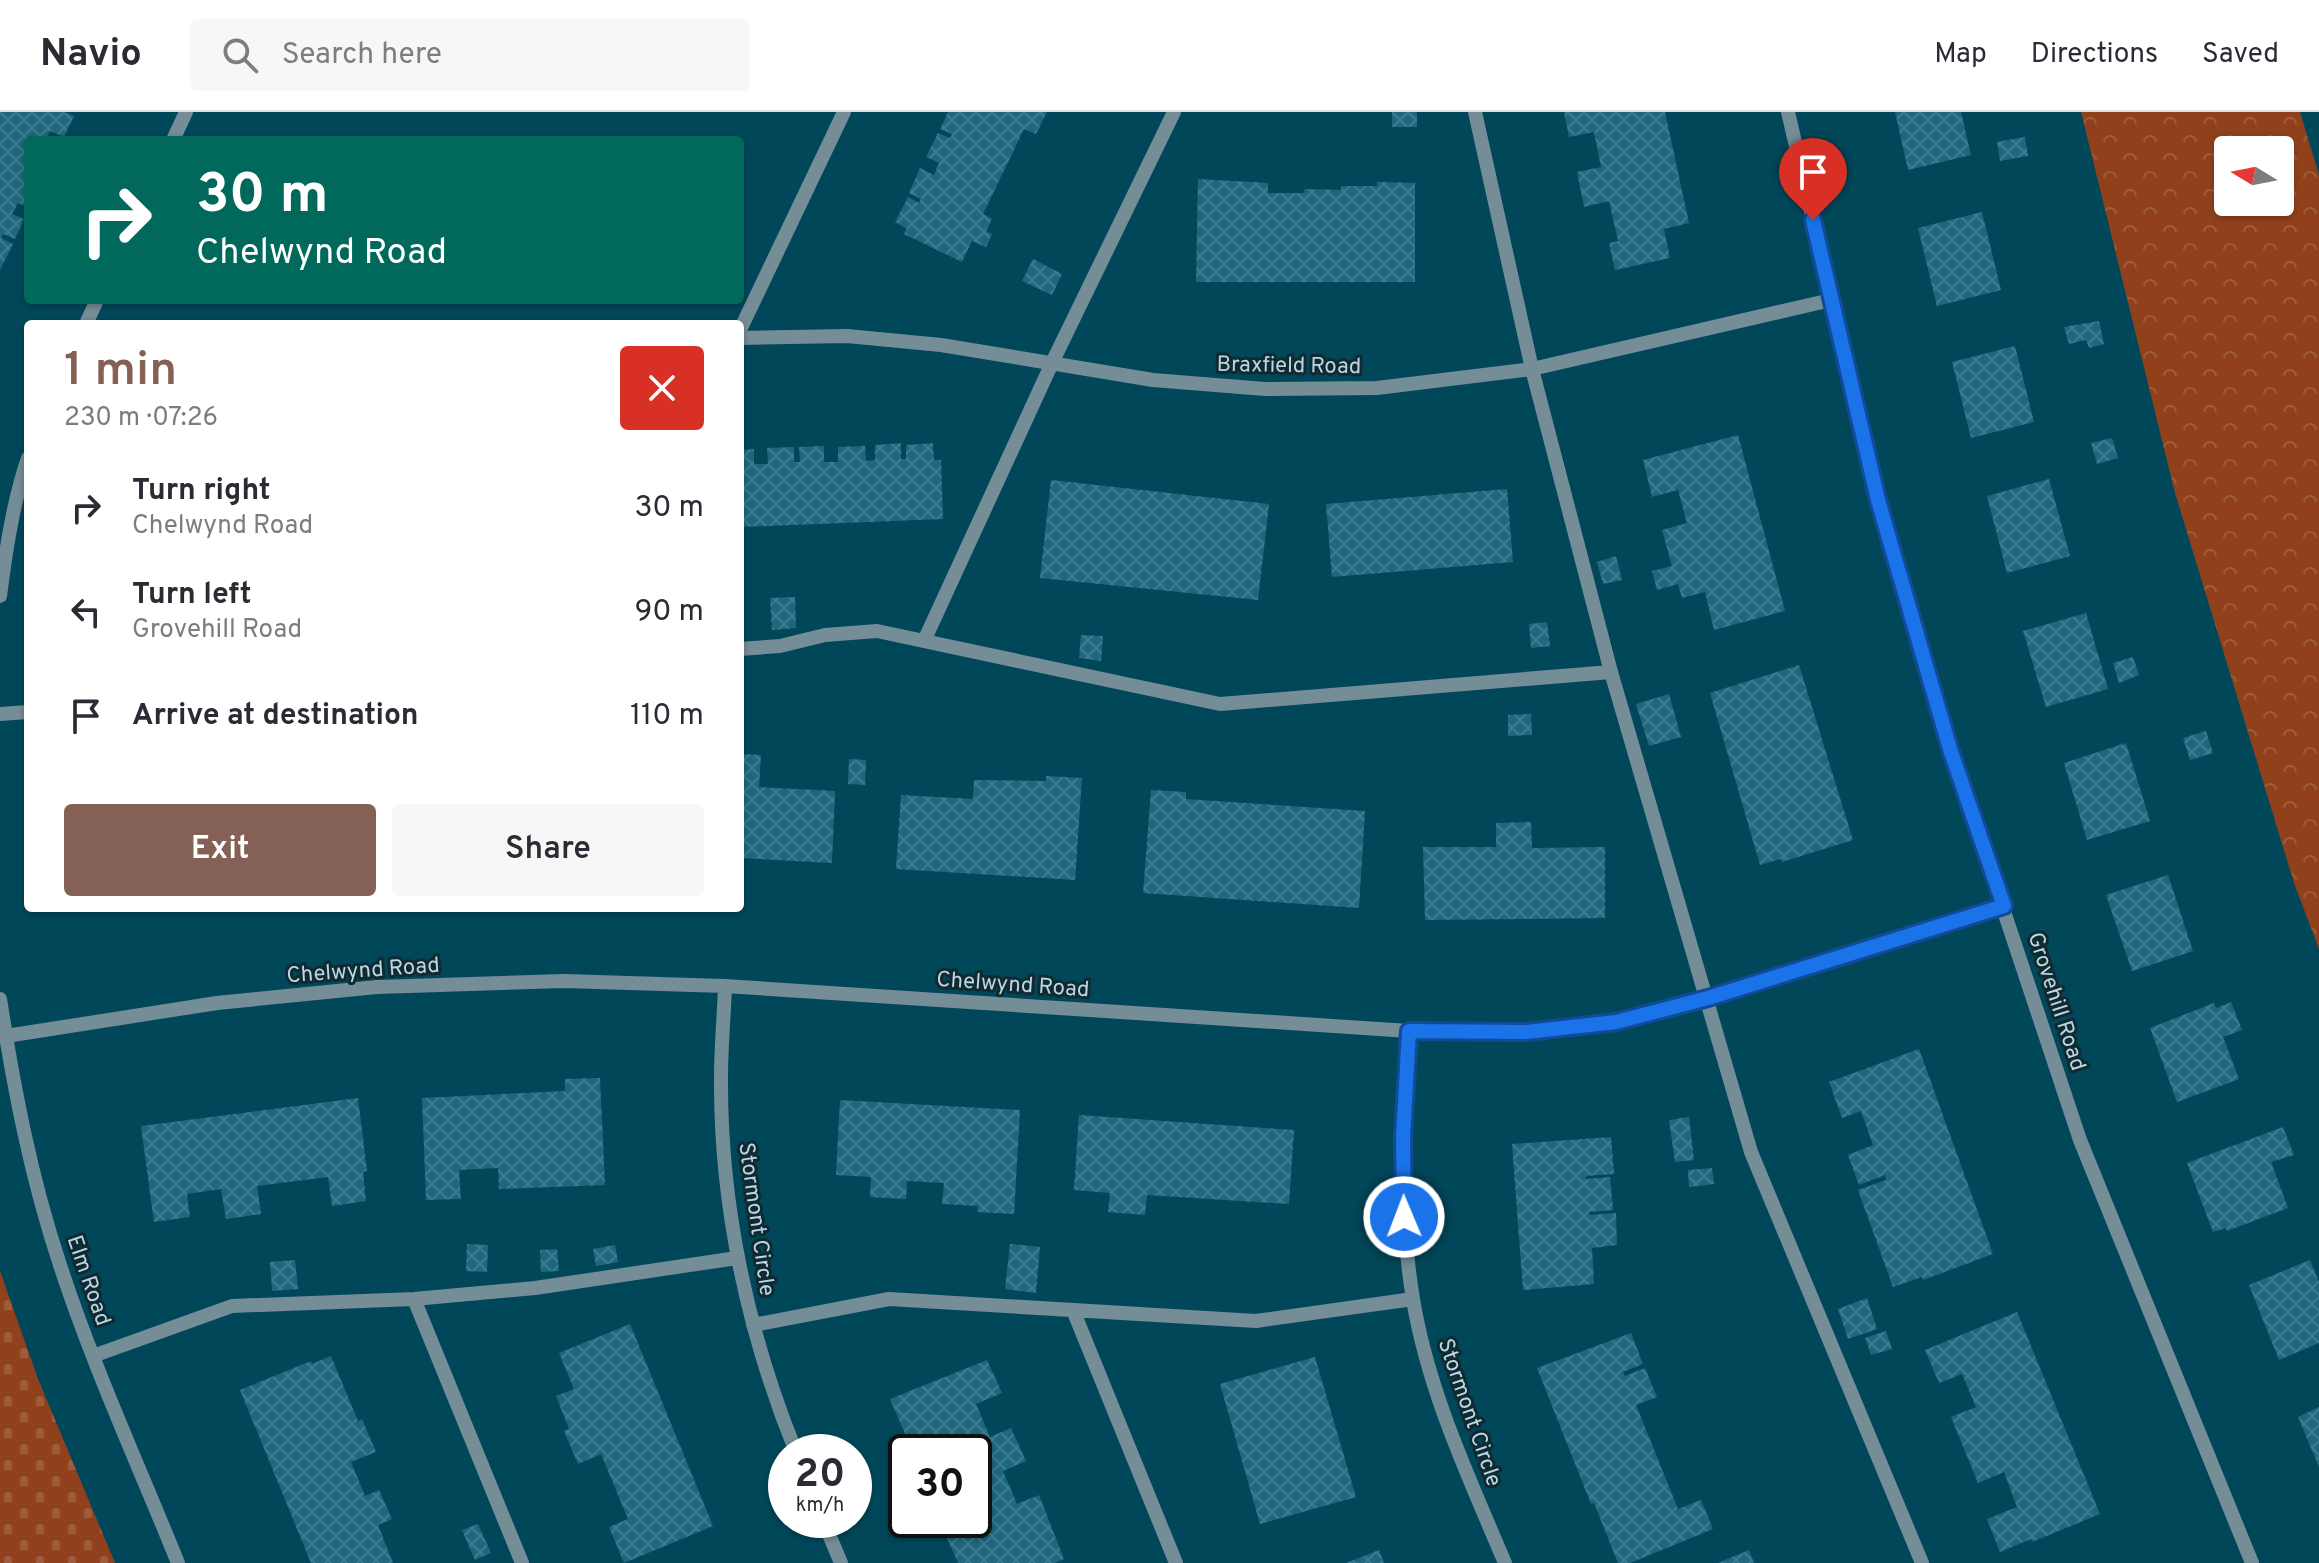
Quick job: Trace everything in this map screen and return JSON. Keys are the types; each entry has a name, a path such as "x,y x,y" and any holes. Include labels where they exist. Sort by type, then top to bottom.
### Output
{"street":[{"path":"175,136 186,112"},
{"path":"744,322 844,112"},
{"path":"924,641 1052,363 1174,112"},
{"path":"1475,112 1532,369 1611,672 1751,1152 1922,1563"},
{"name":"Grovehill Road","path":"1788,112 1878,500 1950,749 2080,1140 2252,1563"},
{"name":"Braxfield Road","path":"744,338 847,336 941,345 1153,380 1265,389 1377,388 1532,369 1831,300"},
{"path":"0,596 2,558 24,470"},
{"path":"744,649 780,646 825,635 877,631 1220,704 1611,672"},
{"path":"0,714 24,712"},
{"name":"Chelwynd Road","path":"6,1036 217,1003 377,987 564,981 725,986 1409,1031 1526,1032 1616,1022 1708,998 2004,906"},
{"name":"Stormont Circle","path":"725,986 721,1079 726,1172 737,1258 753,1325 789,1434"},
{"name":"Elm Road","path":"0,999 20,1116 59,1264 93,1356 178,1563"},
{"name":"Stormont Circle","path":"1409,1031 1403,1137 1404,1217 1413,1299 1430,1372 1463,1464 1505,1563"},
{"path":"93,1356 232,1306 414,1299 535,1288 737,1258"},
{"path":"414,1299 522,1563"},
{"path":"753,1325 889,1299 1256,1321 1413,1299"},
{"path":"1073,1310 1176,1563"},
{"path":"831,1538 841,1563"}],"green space":[{"path":"2081,112 2300,112 2319,175 2319,949 2294,883 2175,493"},
{"path":"0,1271 38,1379 115,1563 0,1563"}],"building":[{"path":"0,112 64,112 74,116 64,136 50,131 48,136 24,136 24,206 18,203 12,214 24,219 15,239 3,234 1,238 13,244 0,270"},
{"path":"948,112 1047,112 1036,134 1024,129 983,214 992,219 986,231 992,234 986,247 972,241 962,262 904,234 907,229 895,222 908,197 919,203 921,199 909,193 920,168 934,175 939,163 926,157 938,133 950,138 952,134 940,129"},
{"path":"1392,112 1417,112 1417,127 1392,127"},
{"path":"1564,112 1665,112 1689,223 1664,229 1670,258 1615,270 1609,243 1618,241 1609,201 1584,207 1577,172 1601,167 1594,132 1569,137"},
{"path":"1895,112 1961,112 1971,155 1908,170"},
{"path":"2025,137 2028,156 2000,161 1997,142"},
{"path":"1198,179 1268,183 1268,193 1304,193 1305,189 1341,190 1341,186 1377,186 1377,182 1415,183 1415,282 1196,282"},
{"path":"1982,212 2001,290 1937,306 1918,228"},
{"path":"1033,259 1062,274 1052,295 1022,281"},
{"path":"2099,321 2104,344 2089,348 2086,340 2069,344 2064,327"},
{"path":"2015,346 2034,422 1971,438 1952,362"},
{"path":"1738,435 1785,611 1714,630 1705,592 1682,598 1678,584 1657,590 1652,571 1672,566 1662,530 1687,523 1678,490 1652,497 1643,460"},
{"path":"2112,438 2118,458 2097,464 2091,443"},
{"path":"901,443 901,459 906,459 906,445 933,443 934,460 941,460 943,519 744,527 744,450 754,449 754,464 768,464 767,448 794,447 794,462 800,462 799,447 824,446 824,462 838,462 838,447 865,446 866,461 875,460 875,445"},
{"path":"2049,479 2070,556 2007,573 1987,496"},
{"path":"1051,480 1269,504 1258,600 1040,578"},
{"path":"1507,489 1513,562 1332,577 1326,504"},
{"path":"1616,556 1622,580 1603,584 1597,562"},
{"path":"795,597 796,628 772,630 770,598"},
{"path":"2086,613 2108,689 2046,707 2023,631"},
{"path":"1547,622 1550,646 1531,648 1529,624"},
{"path":"1081,635 1103,636 1101,661 1079,658"},
{"path":"2133,657 2139,675 2119,683 2113,663"},
{"path":"1799,665 1853,840 1782,862 1781,859 1760,865 1710,693"},
{"path":"1669,694 1681,737 1649,746 1636,704"},
{"path":"1531,714 1532,735 1508,736 1508,715"},
{"path":"2206,731 2213,753 2190,760 2183,738"},
{"path":"2126,743 2150,821 2087,840 2064,763"},
{"path":"744,754 761,755 759,787 835,791 832,863 744,858"},
{"path":"849,759 866,760 865,785 848,784"},
{"path":"1046,776 1082,778 1075,880 896,869 901,795 973,799 974,780 1046,781"},
{"path":"1151,790 1186,792 1186,799 1365,811 1359,908 1143,893"},
{"path":"1531,822 1532,848 1605,847 1605,918 1425,920 1423,847 1496,847 1496,823"},
{"path":"2168,875 2193,951 2132,971 2106,895"},
{"path":"2231,1002 2242,1030 2223,1037 2239,1079 2177,1102 2150,1028 2214,1003 2216,1008"},
{"path":"1919,1049 1993,1254 1923,1280 1922,1277 1893,1287 1858,1190 1886,1180 1885,1175 1859,1185 1848,1155 1873,1145 1861,1111 1842,1118 1829,1082"},
{"path":"600,1078 605,1185 499,1189 498,1168 459,1170 461,1199 426,1200 422,1098 565,1091 565,1079"},
{"path":"358,1098 367,1171 363,1172 366,1201 332,1206 328,1177 257,1186 261,1214 226,1219 221,1189 187,1194 190,1217 154,1222 141,1126"},
{"path":"840,1100 1020,1110 1014,1214 977,1212 978,1206 942,1204 944,1183 907,1181 906,1199 870,1197 871,1177 836,1175"},
{"path":"1079,1115 1294,1130 1289,1204 1147,1195 1145,1215 1108,1212 1110,1193 1074,1190"},
{"path":"1689,1117 1694,1160 1675,1162 1669,1120"},
{"path":"2283,1127 2294,1155 2271,1162 2288,1208 2227,1231 2226,1228 2213,1232 2187,1163"},
{"path":"1611,1137 1614,1174 1586,1176 1586,1179 1610,1177 1613,1210 1589,1212 1590,1215 1616,1213 1617,1245 1592,1248 1594,1284 1523,1290 1512,1144"},
{"path":"1712,1168 1714,1184 1689,1187 1688,1170"},
{"path":"467,1244 488,1245 487,1272 466,1271"},
{"path":"1010,1244 1040,1247 1036,1293 1005,1289"},
{"path":"615,1245 618,1262 596,1266 593,1249"},
{"path":"557,1249 559,1271 541,1272 540,1250"},
{"path":"295,1260 298,1289 272,1291 270,1262"},
{"path":"2310,1260 2319,1282 2319,1343 2279,1360 2249,1285"},
{"path":"1867,1298 1877,1329 1848,1339 1838,1309"},
{"path":"2017,1312 2100,1514 2000,1552 1987,1519 2017,1507 2004,1472 1978,1483 1951,1417 1976,1407 1962,1374 1939,1383 1925,1350"},
{"path":"630,1324 713,1526 624,1563 609,1527 628,1519 601,1454 578,1464 564,1431 569,1429 556,1396 574,1389 559,1353"},
{"path":"1886,1331 1892,1349 1871,1355 1865,1338"},
{"path":"1631,1333 1643,1364 1623,1372 1625,1376 1645,1368 1657,1397 1636,1405 1678,1509 1701,1500 1713,1529 1630,1563 1618,1563 1537,1368"},
{"path":"331,1356 358,1421 362,1419 376,1452 351,1462 365,1496 379,1490 392,1519 378,1525 393,1563 311,1563 240,1390"},
{"path":"1315,1357 1356,1497 1260,1524 1220,1384"},
{"path":"987,1360 1002,1393 976,1404 989,1434 905,1434 890,1399"},
{"path":"2319,1407 2319,1467 2298,1417"},
{"path":"1011,1428 1026,1461 1003,1471 1017,1504 1039,1495 1064,1559 1055,1563 958,1563 947,1538 992,1538 992,1436"},
{"path":"478,1524 491,1553 475,1560 462,1530"},
{"path":"1379,1550 1384,1563 1346,1563"},
{"path":"1749,1550 1754,1563 1718,1563"}],"route":[{"path":"1404,1217 1403,1137 1409,1031 1526,1032 1616,1022 1708,998 2004,906 1950,749 1878,500 1813,220"}]}
